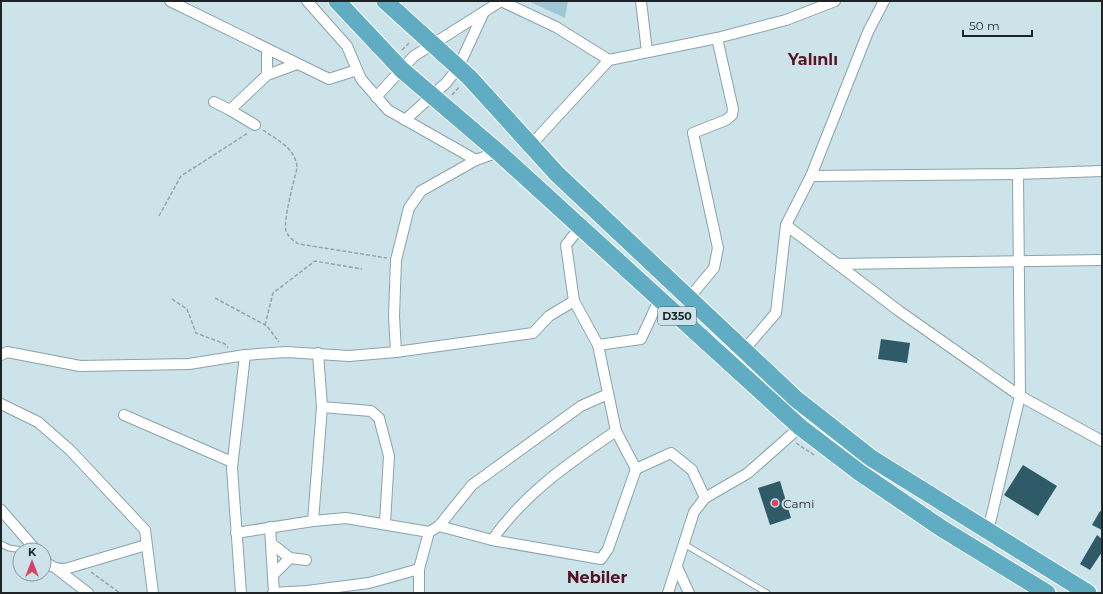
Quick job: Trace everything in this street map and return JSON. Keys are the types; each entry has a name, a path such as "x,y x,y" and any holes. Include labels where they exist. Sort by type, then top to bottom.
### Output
{"highway":[{"name":"D350","path":"337,1 397,65 436,101 498,152 659,300 794,432 859,472 941,528 1047,593"},
{"name":"D350","path":"385,1 420,31 432,45 463,73 557,174 796,399 871,458 1088,593"}],"street":[{"path":"170,1 329,79 357,70"},
{"path":"307,1 347,46 361,79 388,110 476,160"},
{"path":"376,96 397,65 483,14 502,1 556,27 609,60"},
{"path":"641,1 647,52"},
{"path":"530,146 609,60 717,38 786,20 835,1"},
{"path":"744,350 776,313 786,225 811,176 868,32 884,1"},
{"path":"405,120 436,101 446,83 463,73 483,14"},
{"path":"689,298 714,268 718,248 693,133 726,120 732,115 733,109 717,38"},
{"path":"267,49 267,75"},
{"path":"230,110 267,75 297,64"},
{"path":"214,102 255,125"},
{"path":"396,352 394,316 396,260 409,208 421,191 476,160 498,152"},
{"path":"811,176 858,177 1102,171"},
{"path":"988,531 1020,396 1018,174"},
{"path":"786,225 899,311 1020,396 1102,441"},
{"path":"580,227 566,245 574,301 598,345 616,431 636,469"},
{"path":"838,264 1102,260"},
{"path":"598,345 641,339 659,300"},
{"path":"1,355 7,352 80,366 189,364 245,355 286,352 349,356 396,352 533,333 549,316 574,301"},
{"path":"313,521 322,407 318,353"},
{"path":"241,593 232,462 245,355"},
{"path":"236,533 313,521 346,518 429,532 439,526 472,485 581,406 608,394"},
{"path":"1,404 38,422 70,450 146,530 146,545 153,593"},
{"path":"322,407 371,411 379,418 389,456 385,524"},
{"path":"124,415 232,462"},
{"path":"492,540 517,508 535,490 560,470 616,431"},
{"path":"668,593 694,512 705,498 748,473 794,432"},
{"path":"439,526 492,540 601,559 608,549 636,469 671,452 692,470 705,498"},
{"path":"1,510 29,542"},
{"path":"270,528 272,544 273,593 362,588 419,569"},
{"path":"419,593 419,569 429,532"},
{"path":"272,544 290,558 306,560"},
{"path":"57,569 146,545"},
{"path":"273,574 290,558"},
{"path":"52,567 88,593"},
{"path":"677,567 689,593"}],"lane":[{"path":"1,544 12,548"},
{"path":"684,544 767,593"}],"path":[{"path":"397,65 420,31"},
{"path":"436,101 463,73"},
{"path":"159,216 181,176 249,133 255,125 285,145 292,153 296,161 297,168 286,226 289,236 293,240 299,244 396,260"},
{"path":"265,325 273,292 315,261 362,269"},
{"path":"215,298 265,325 286,352"},
{"path":"172,299 187,309 196,333 225,344 233,357"},
{"path":"794,432 814,456 817,452"},
{"path":"80,564 120,593"}],"shaded area":[{"path":"528,1 568,1 565,18"}],"building":[{"path":"881,339 910,343 907,363 878,359"},
{"path":"1023,465 1057,486 1038,516 1004,495"},
{"name":"Cami","path":"780,481 791,518 770,525 758,488"},
{"path":"1100,511 1102,512 1102,530 1092,525"},
{"path":"1097,535 1102,539 1102,552 1090,570 1080,564"}],"place":[{"name":"Cami","path":"775,503"}],"district":[{"name":"Yalınlı","path":"813,59"},
{"name":"Nebiler","path":"597,577"}]}
